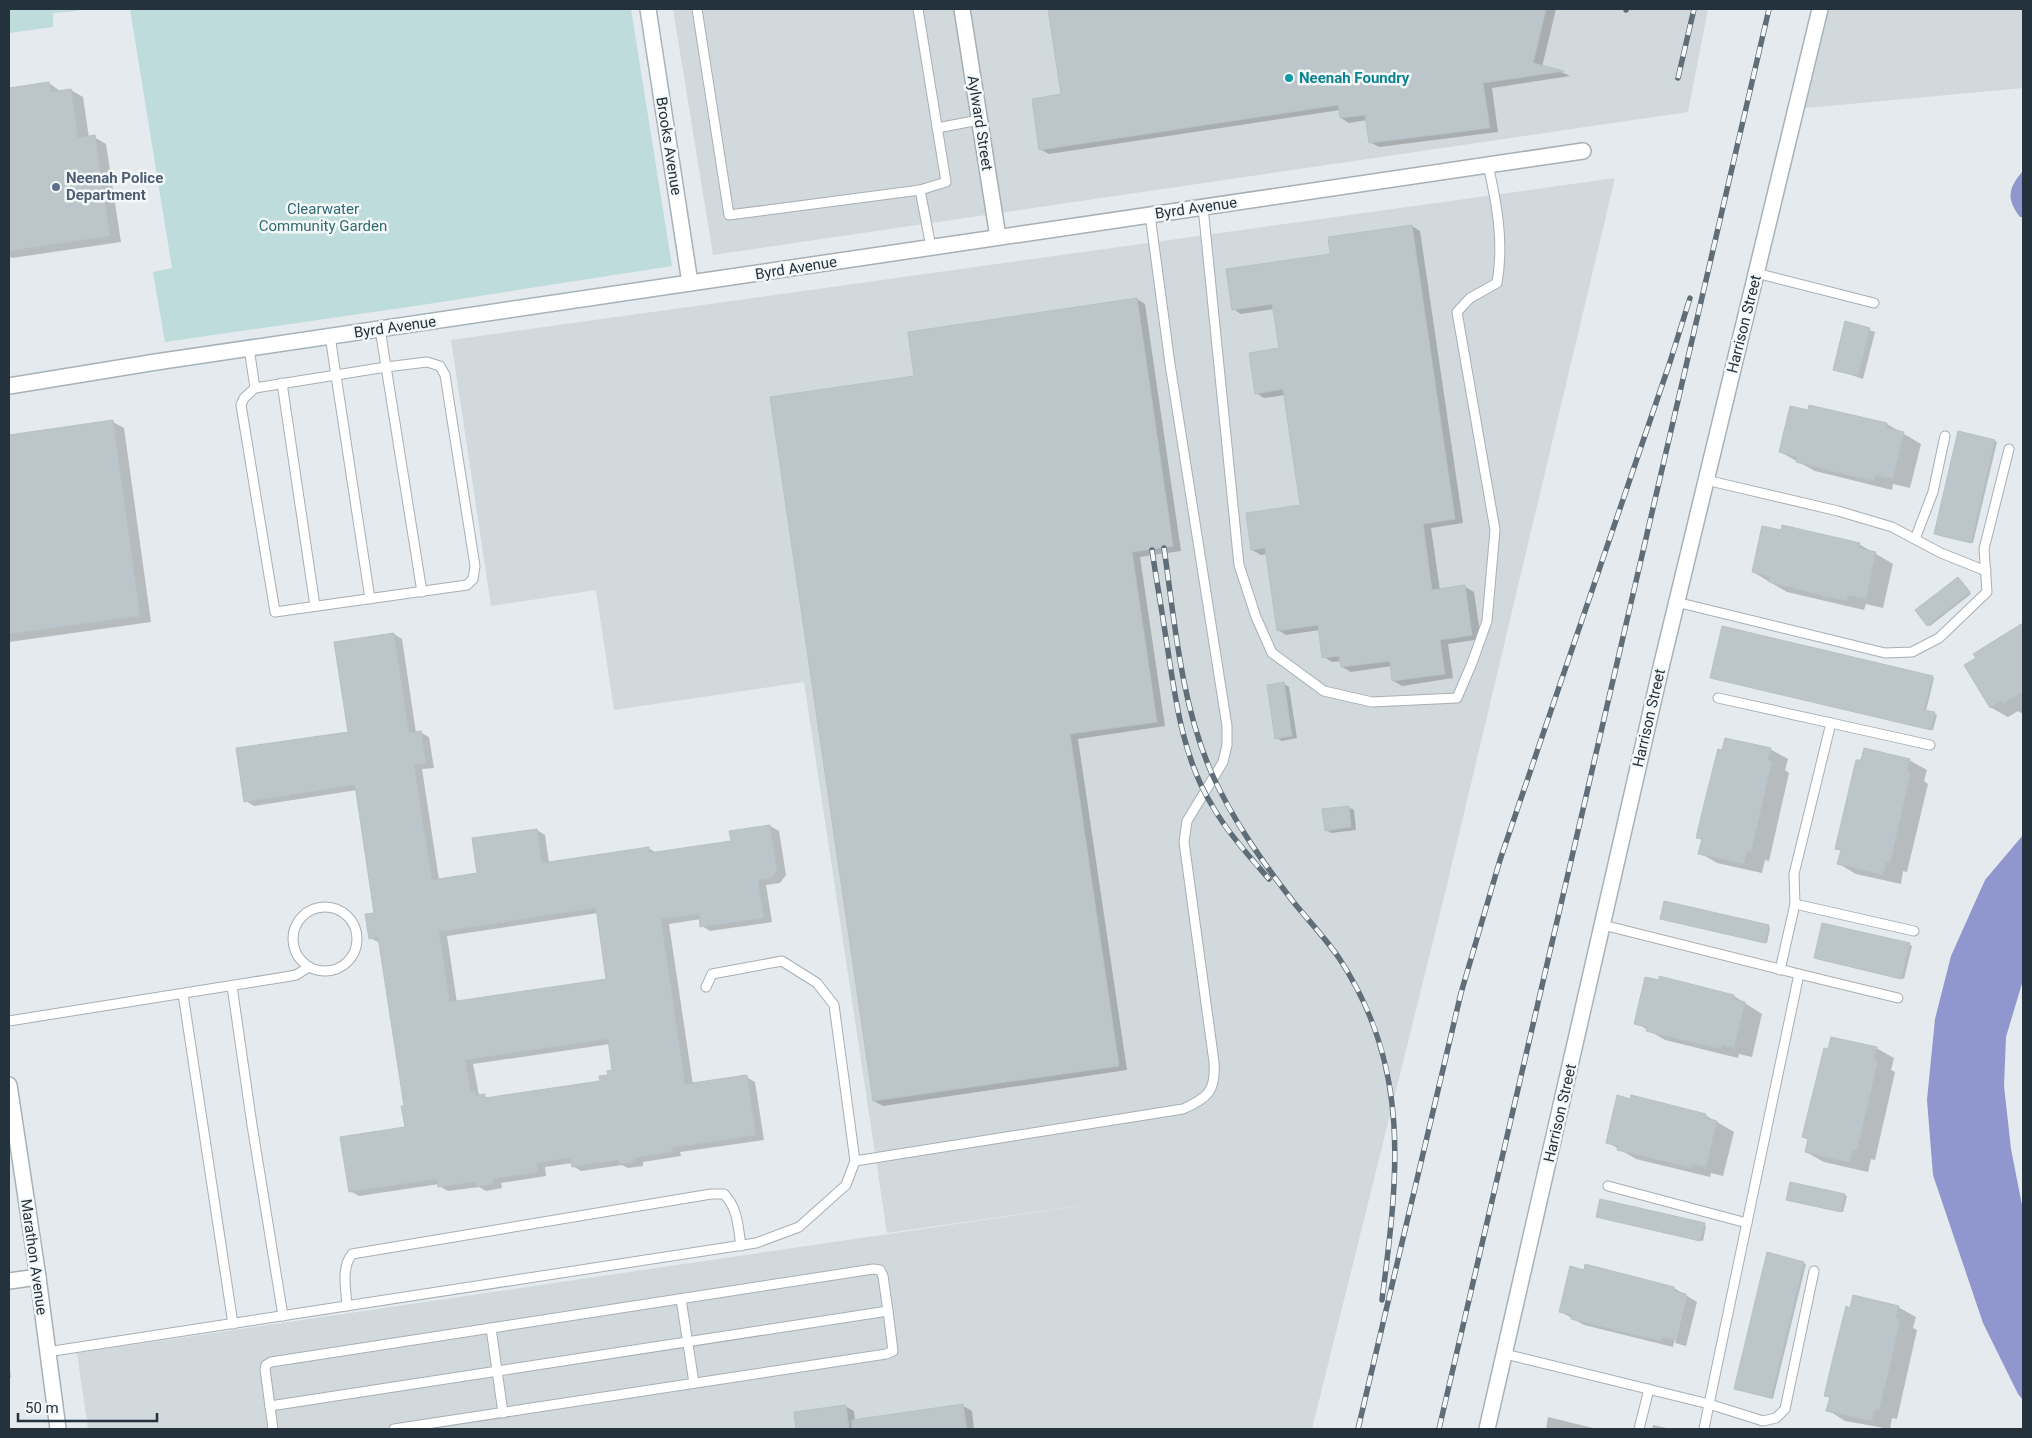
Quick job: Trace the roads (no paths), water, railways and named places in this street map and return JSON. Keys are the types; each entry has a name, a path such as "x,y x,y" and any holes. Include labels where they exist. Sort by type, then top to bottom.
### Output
{"street":[{"name":"Brooks Avenue","path":"648,9 690,283"},
{"name":"Aylward Street","path":"962,9 998,237"},
{"name":"Harrison Street","path":"1487,1429 1676,602 1820,9"},
{"name":"Byrd Avenue","path":"9,386 249,348 1583,151"},
{"name":"Marathon Avenue","path":"9,1086 38,1276 58,1429"},
{"path":"9,1281 38,1276"}],"lane":[{"path":"697,9 729,215 920,190 946,182 918,9"},
{"path":"937,128 979,120"},
{"path":"1203,207 1240,565 1256,618 1272,653 1324,691 1372,702 1457,698 1487,621 1495,530 1457,312 1470,298 1497,283 1501,260 1497,207 1488,165"},
{"path":"920,190 931,247"},
{"path":"856,1161 1183,1109 1198,1103 1212,1089 1215,1077 1214,1062 1184,842 1187,821 1223,762 1227,745 1226,726 1170,364 1150,215"},
{"path":"1756,273 1874,303"},
{"path":"380,329 422,592"},
{"path":"330,336 370,599"},
{"path":"249,348 255,388"},
{"path":"427,362 440,366 445,374 475,566 473,579 467,585 275,612 241,405 244,398 255,388 386,367 427,362"},
{"path":"282,383 315,606"},
{"path":"1915,540 1932,492 1945,436"},
{"path":"1676,602 1885,653 1912,652 1940,638 1987,592 1984,549 2009,449"},
{"path":"1706,480 1838,511 1892,527 1941,553 1986,571"},
{"path":"1718,698 1930,746"},
{"path":"1780,970 1795,904 1794,874 1831,723"},
{"path":"1795,904 1914,931"},
{"path":"9,1022 290,976 309,967 319,971 330,971 340,967 349,960 355,951 357,941 356,930 351,920 344,913 324,906 313,908 297,921 293,931 292,942 295,952 301,961 309,967"},
{"path":"1603,925 1898,998"},
{"path":"47,1352 756,1244 799,1227 846,1185 856,1161 834,1004 818,983 782,961 712,974 706,987"},
{"path":"1704,1429 1799,974"},
{"path":"232,986 250,1115 283,1316"},
{"path":"183,994 233,1324"},
{"path":"1608,1186 1747,1223"},
{"path":"347,1306 345,1271 348,1259 352,1254 711,1194 724,1194 732,1201 737,1215 741,1246"},
{"path":"273,1429 265,1369 266,1364 271,1362 873,1269 880,1270 883,1276 893,1344 893,1351 886,1354 394,1429"},
{"path":"1505,1354 1709,1404 1763,1421 1776,1418 1785,1409 1814,1271"},
{"path":"681,1299 694,1384"},
{"path":"270,1406 888,1311"},
{"path":"491,1328 503,1413"},
{"path":"1639,1429 1649,1390"}],"water":[{"path":"2023,171 2023,217 2020,217 2012,205 2011,194 2014,183"},
{"path":"2023,835 2023,980 2006,1037 2004,1086 2011,1149 2023,1210 2023,1400 2018,1394 1983,1323 1933,1175 1927,1100 1935,1019 1951,956 1985,880"}],"railway":[{"path":"1678,78 1694,9"},
{"path":"1439,1429 1769,9"},
{"path":"1358,1429 1461,993 1500,860 1670,362 1690,298"},
{"path":"1164,548 1180,663 1186,692 1201,747 1212,774 1229,809 1261,858 1339,958 1362,999 1379,1041 1389,1082 1394,1124 1395,1167 1382,1300"},
{"path":"1152,550 1178,712 1195,771 1203,789 1225,826 1269,879"}],"place":[{"name":"Neenah Foundry","path":"1289,78"},
{"name":"Neenah Police Department","path":"56,187"}],"park label":[{"name":"Clearwater Community Garden","path":"323,218"}]}
